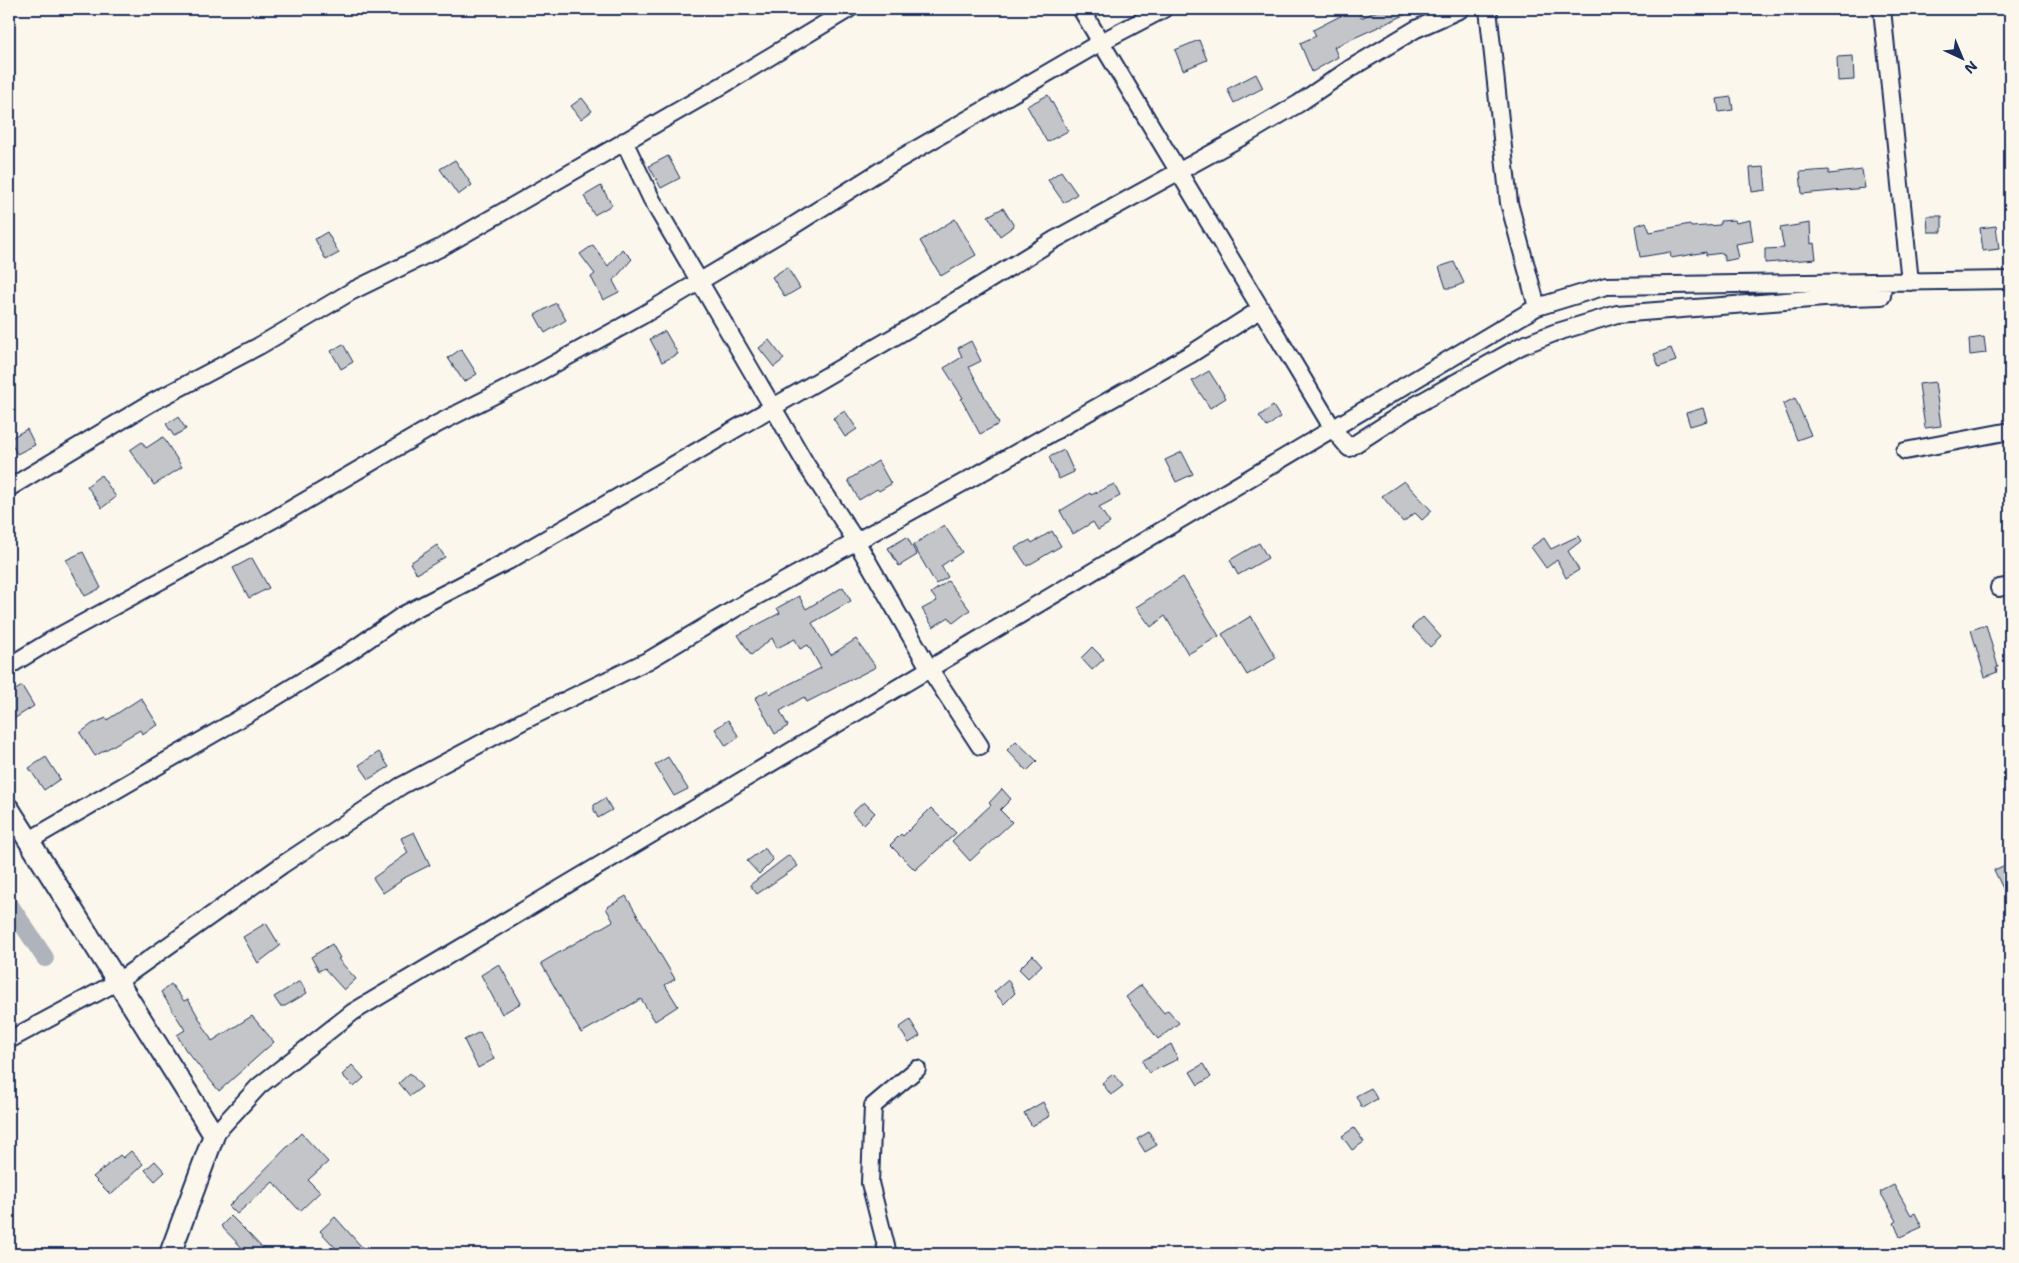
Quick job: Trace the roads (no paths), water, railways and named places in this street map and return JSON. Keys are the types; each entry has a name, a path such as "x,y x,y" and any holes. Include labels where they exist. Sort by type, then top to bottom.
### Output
{"street":[{"path":"9,488 150,404 259,346 352,291 440,248 731,81 849,9"},
{"path":"1081,9 1333,429 1349,448 1414,406 1522,346 1554,333 1617,314 1824,298 1882,296 1883,282"},
{"path":"9,666 50,641 284,514 437,424 536,374 699,282 896,161 1101,42 1164,9"},
{"path":"28,841 258,708 351,651 403,615 508,561 774,408 1054,240 1180,173 1298,104 1416,29 1461,9"},
{"path":"1488,9 1509,203 1536,307"},
{"path":"1882,9 1910,282"},
{"path":"624,141 652,200 807,466 856,542 929,668 980,746"},
{"path":"170,1254 214,1135 259,1086 353,1012 1536,307 1606,286 2010,280"},
{"path":"9,1040 117,982 282,866 401,786 525,720 649,660 748,601 1191,354 1261,309"},
{"path":"1905,451 2010,431"},
{"path":"9,809 214,1135"},
{"path":"888,1254 870,1183 873,1106 917,1069"}],"waterway":[{"path":"9,904 45,958"}]}
